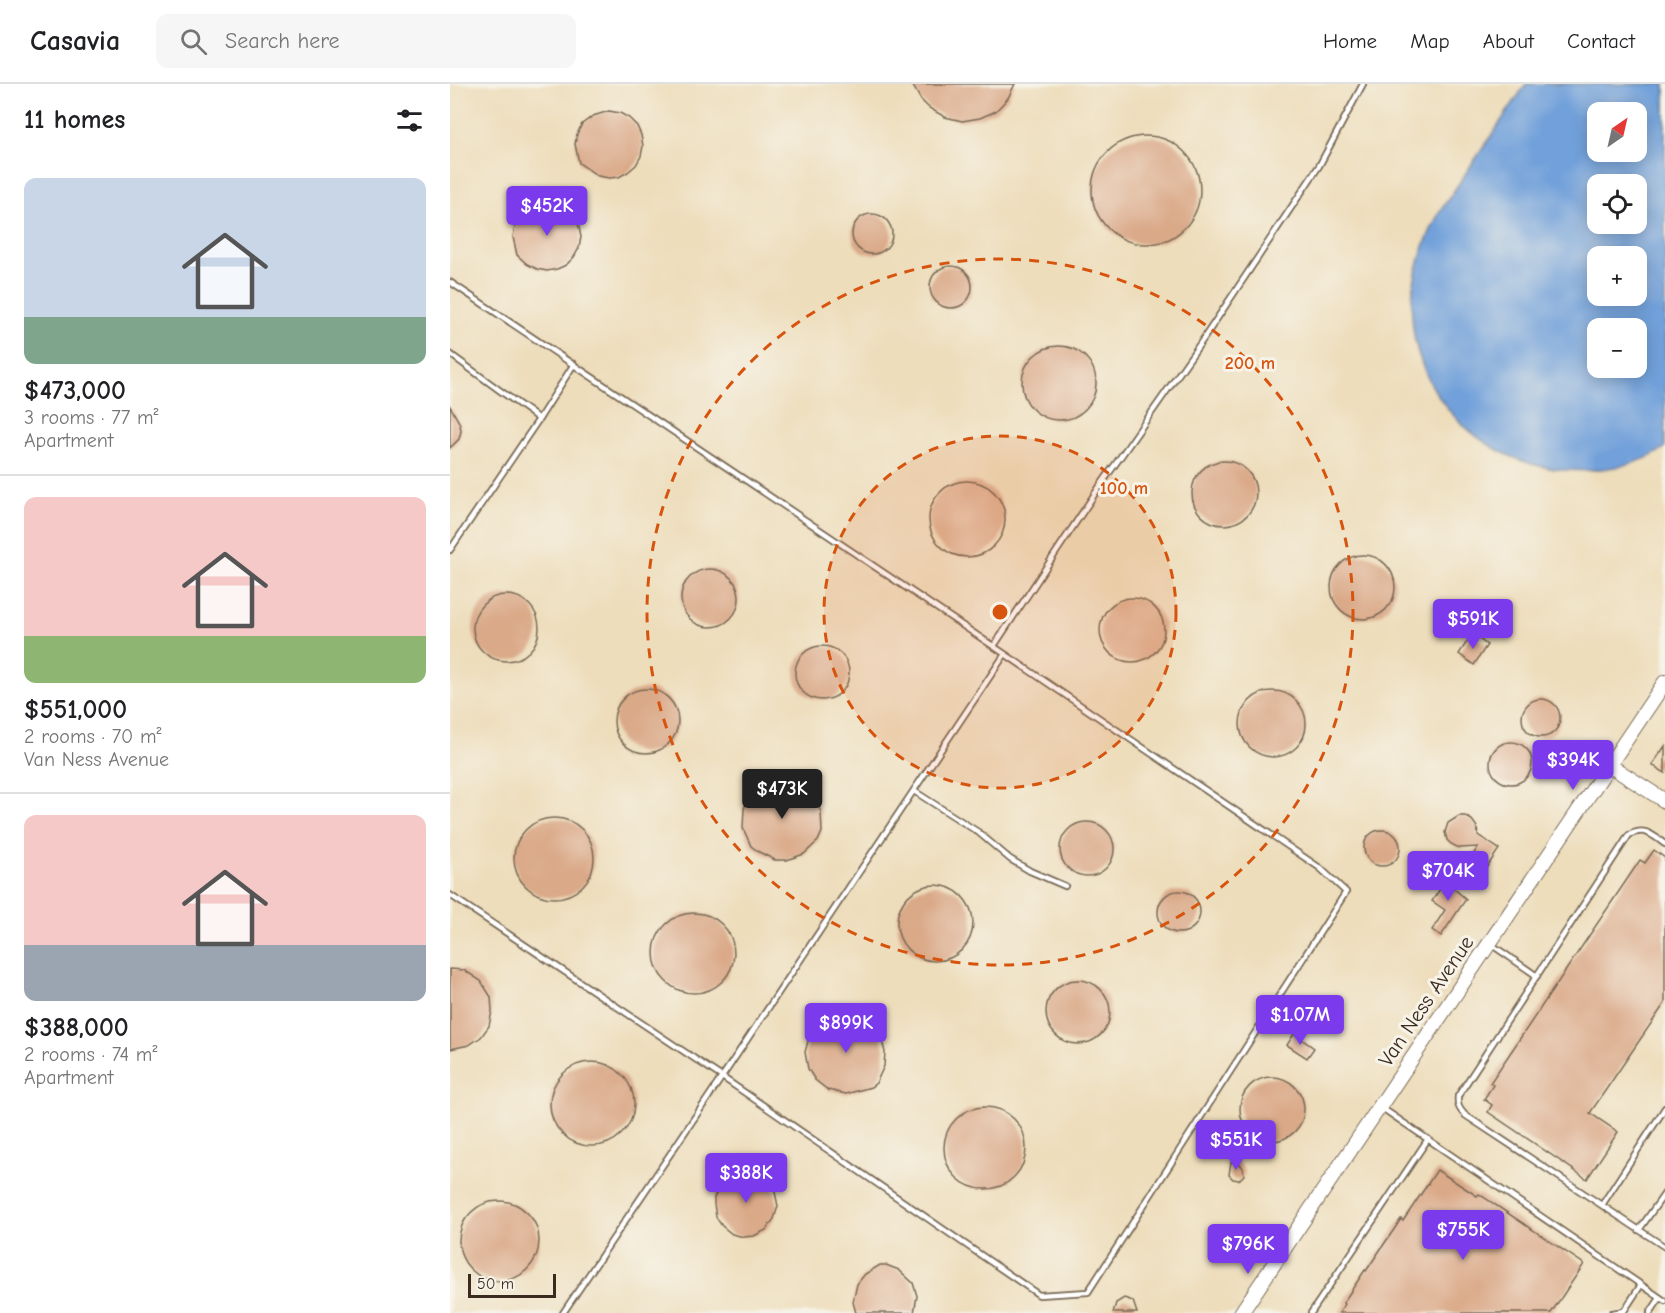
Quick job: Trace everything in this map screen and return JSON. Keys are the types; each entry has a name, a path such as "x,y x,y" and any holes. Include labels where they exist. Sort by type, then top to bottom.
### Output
{"main road":[{"name":"Van Ness Avenue","path":"1241,1313 1665,682"},
{"path":"1610,765 1665,801"}],"lane":[{"path":"994,646 1094,495 1204,338 1319,166 1363,84"},
{"path":"450,282 994,646 1320,868 1346,892 1088,1292 1039,1294 722,1077 450,895"},
{"path":"450,354 539,419"},
{"path":"450,550 574,364"},
{"path":"563,1313 1005,654"},
{"path":"914,791 978,832 1020,865 1065,886"},
{"path":"1665,844 1647,832 1638,831 1629,835 1458,1096 1459,1109 1465,1115 1665,1247"},
{"path":"1490,943 1537,976"},
{"path":"1380,1106 1665,1301"},
{"path":"1602,1205 1665,1108"},
{"path":"1311,1313 1428,1139"},
{"path":"1640,1230 1665,1192"},
{"path":"1612,1313 1624,1311 1641,1285"},
{"path":"1650,1313 1660,1298"}],"water":[{"path":"1526,84 1665,84 1665,448 1639,461 1621,466 1592,470 1556,469 1522,461 1490,446 1463,425 1440,399 1424,369 1414,335 1412,299 1415,276 1425,244 1439,213"}],"building":[{"path":"912,84 1015,84 1008,98 996,111 980,118 962,121 945,117 929,108 921,100"},
{"path":"609,111 620,113 637,126 643,146 636,165 619,177 609,178 598,176 579,163 575,144 582,124 593,116"},
{"path":"1146,136 1167,140 1184,152 1196,169 1200,190 1196,211 1184,228 1167,240 1146,244 1125,240 1108,228 1096,211 1092,190 1096,169 1108,152 1125,140"},
{"path":"547,203 567,210 575,217 581,237 579,248 566,265 547,271 527,264 517,255 513,237 515,226 527,209"},
{"path":"872,214 880,215 886,220 891,226 891,242 886,248 880,253 872,254 864,253 858,248 853,242 852,234 853,226 858,220 864,215"},
{"path":"951,266 966,272 972,287 966,302 951,308 936,302 930,287 936,272"},
{"path":"1052,346 1066,346 1080,352 1090,362 1096,376 1094,397 1080,414 1066,420 1052,420 1038,414 1028,404 1022,390 1022,376 1028,362 1038,352"},
{"path":"450,406 460,424 461,431 459,439 450,448"},
{"path":"1224,461 1242,467 1250,475 1256,493 1250,511 1242,519 1224,525 1206,519 1198,511 1192,493 1198,475 1206,467"},
{"path":"967,481 981,484 994,492 1002,505 1005,519 1002,533 994,546 981,554 967,557 953,554 940,546 932,533 929,519 932,505 940,492 953,484"},
{"path":"1363,555 1381,560 1386,564 1390,569 1395,587 1390,605 1386,610 1381,614 1363,619 1345,614 1340,610 1336,605 1331,587 1336,569 1340,564 1345,560"},
{"path":"704,569 716,569 731,577 739,592 739,604 731,619 716,627 704,627 689,619 681,604 681,592 689,577"},
{"path":"506,595 519,598 529,605 536,615 539,628 536,641 529,651 519,658 506,661 493,658 483,651 476,641 473,628 476,615 483,605 493,598"},
{"path":"1132,598 1150,604 1158,612 1164,630 1158,648 1150,656 1132,662 1114,656 1106,648 1100,630 1106,612 1114,604"},
{"path":"1472,634 1487,645 1474,665 1459,654"},
{"path":"817,646 827,646 837,650 845,658 849,673 845,688 837,696 827,700 817,700 807,696 799,688 795,678 795,668 799,658 807,650"},
{"path":"646,689 664,694 669,698 673,703 678,721 673,739 669,744 664,748 646,753 628,748 623,744 619,739 614,721 619,703 623,698 628,694"},
{"path":"1273,691 1286,694 1296,701 1303,711 1306,724 1303,737 1296,747 1286,754 1273,757 1260,754 1250,747 1243,737 1240,724 1243,711 1250,701 1260,694"},
{"path":"1541,699 1555,704 1560,718 1555,732 1541,737 1527,732 1522,718 1527,704"},
{"path":"1511,742 1519,743 1526,748 1531,755 1531,771 1526,778 1519,783 1511,784 1503,783 1496,778 1491,771 1490,763 1491,755 1496,748 1503,743"},
{"path":"1665,746 1665,773 1652,765"},
{"path":"778,780 798,783 806,788 813,795 821,812 822,832 818,841 804,854 787,860 775,860 759,852 751,846 743,828 747,800 761,787"},
{"path":"1459,816 1472,820 1477,827 1478,835 1499,849 1485,870 1470,860 1478,847 1459,848 1447,840 1445,832 1448,823"},
{"path":"546,818 562,818 583,829 594,850 594,866 583,887 562,898 546,898 532,892 520,880 514,866 514,850 520,836 532,824"},
{"path":"1087,822 1097,824 1106,830 1112,839 1114,849 1112,859 1106,868 1097,874 1087,876 1077,874 1068,868 1062,859 1060,849 1062,839 1068,830 1077,824"},
{"path":"1382,830 1395,835 1400,848 1395,861 1382,866 1369,861 1364,848 1369,835"},
{"path":"1654,850 1665,858 1665,1003 1590,1113 1618,1132 1587,1179 1488,1112 1492,1105 1484,1099 1493,1085 1490,1083 1640,860 1645,863"},
{"path":"1454,868 1461,873 1452,887 1466,899 1441,936 1432,930 1445,910 1432,901"},
{"path":"928,885 942,885 956,891 967,902 973,916 970,938 962,950 942,961 928,961 914,955 903,944 897,930 897,916 903,902 914,891"},
{"path":"1179,891 1187,892 1194,897 1199,904 1199,920 1194,927 1187,932 1179,933 1171,932 1164,927 1159,920 1158,912 1159,904 1164,897 1171,892"},
{"path":"694,913 709,916 722,925 731,938 734,953 731,968 722,981 709,990 694,993 679,990 666,981 657,968 654,953 657,938 666,925 679,916"},
{"path":"450,969 464,970 481,981 491,997 492,1011 489,1026 481,1037 469,1045 450,1049"},
{"path":"1072,980 1084,980 1101,989 1108,1000 1110,1012 1108,1024 1101,1035 1084,1044 1072,1044 1060,1039 1051,1030 1046,1018 1046,1006 1051,994 1060,985"},
{"path":"842,1014 862,1017 872,1024 880,1033 885,1052 884,1066 876,1083 871,1087 846,1094 828,1090 815,1080 808,1069 805,1052 810,1034 820,1023"},
{"path":"1294,1034 1314,1048 1307,1058 1287,1045"},
{"path":"592,1062 608,1065 622,1074 631,1088 634,1104 631,1120 622,1134 608,1143 592,1146 576,1143 562,1134 553,1120 550,1104 553,1088 562,1074 576,1065"},
{"path":"1266,1077 1278,1077 1295,1086 1302,1097 1304,1109 1302,1121 1295,1132 1278,1141 1266,1141 1254,1136 1245,1127 1240,1115 1240,1103 1245,1091 1254,1082"},
{"path":"985,1107 1001,1110 1014,1119 1023,1132 1026,1148 1023,1164 1014,1177 1001,1186 985,1189 969,1186 956,1177 947,1164 944,1148 947,1132 956,1119 969,1110"},
{"path":"1231,1162 1240,1164 1243,1168 1244,1175 1239,1180 1229,1175"},
{"path":"1437,1170 1477,1196 1479,1194 1584,1264 1551,1313 1339,1313 1365,1270 1401,1219 1403,1221"},
{"path":"744,1171 752,1171 769,1182 775,1192 778,1206 774,1219 766,1230 754,1236 744,1237 732,1234 722,1226 716,1217 714,1198 720,1185"},
{"path":"499,1201 514,1204 527,1213 536,1226 539,1241 536,1256 527,1269 514,1278 499,1281 484,1278 471,1269 462,1256 459,1241 462,1226 471,1213 484,1204"},
{"path":"1231,1234 1237,1236 1239,1242 1237,1248 1231,1250 1225,1248 1223,1242 1225,1236"},
{"path":"880,1265 899,1270 913,1283 917,1296 914,1313 856,1313 853,1302 857,1284 865,1274"},
{"path":"1124,1298 1133,1301 1137,1313 1113,1313 1116,1303"}]}
